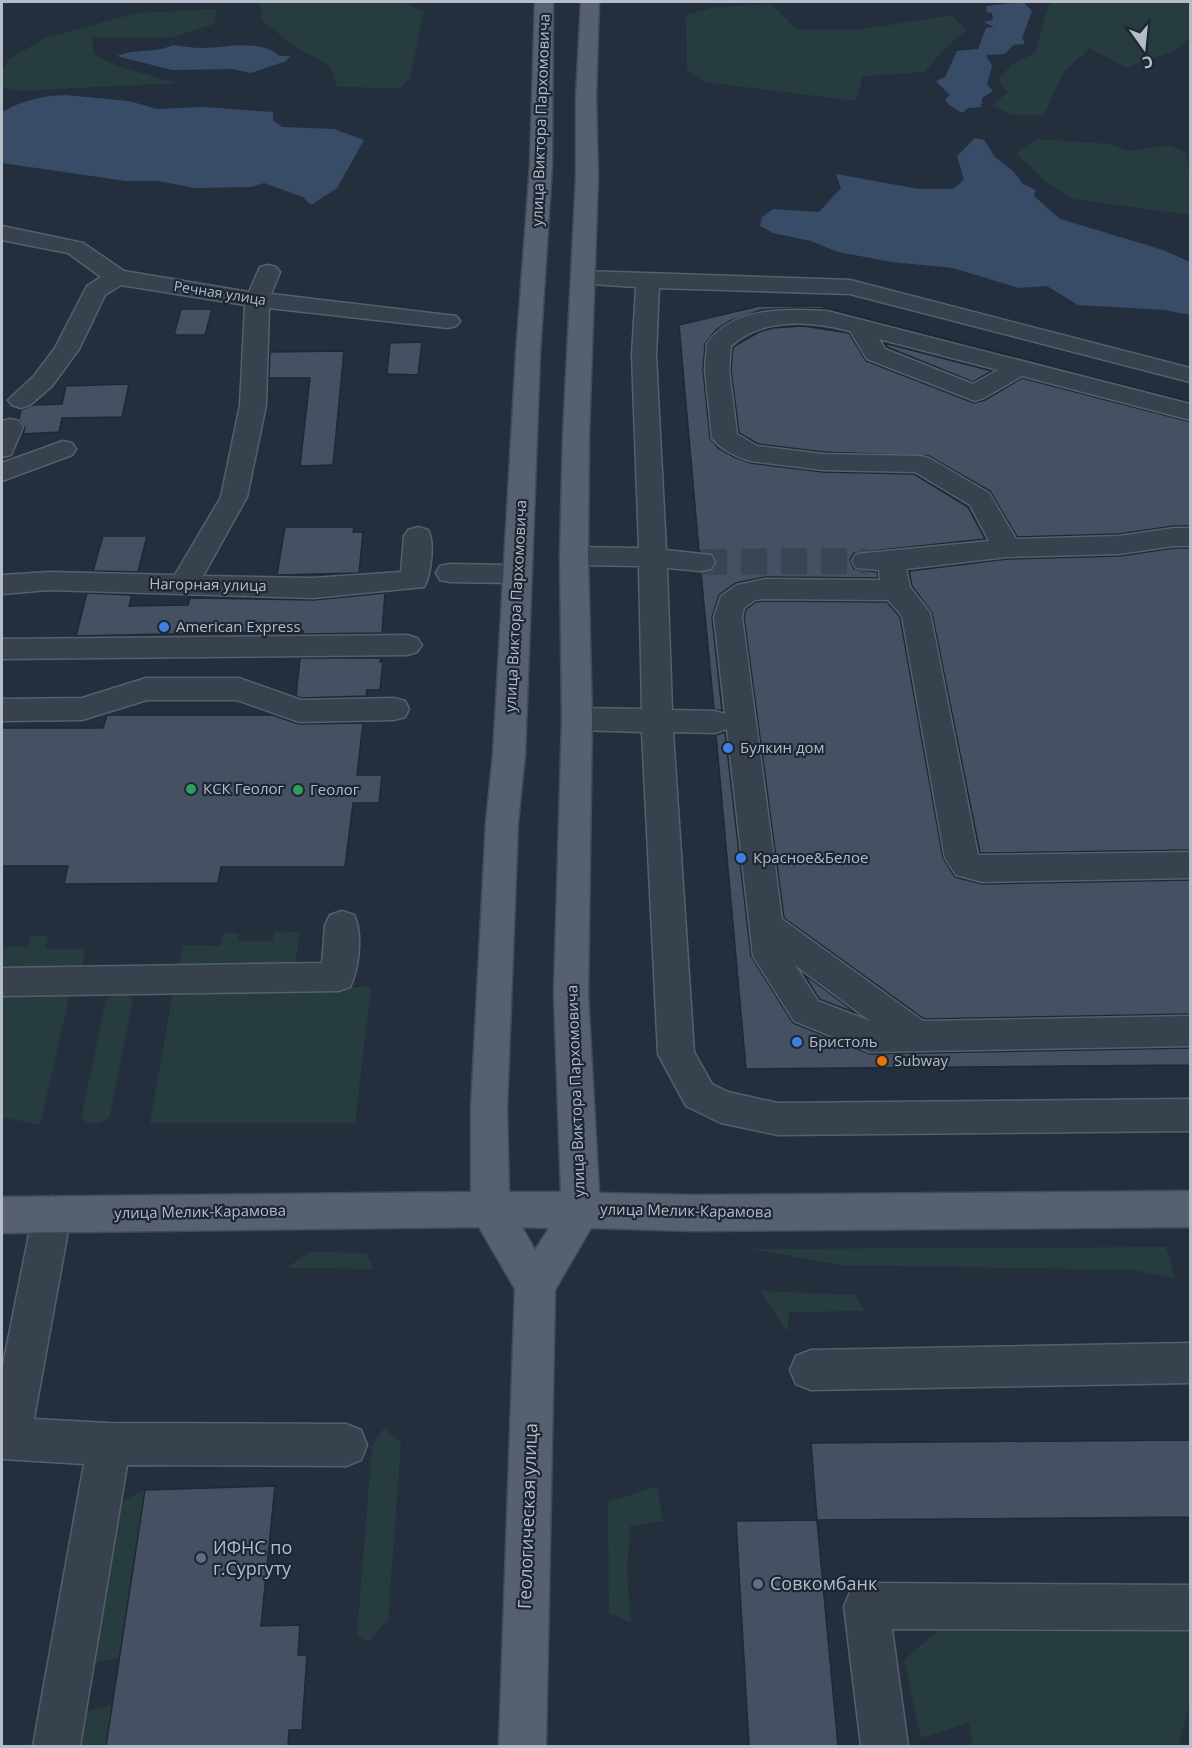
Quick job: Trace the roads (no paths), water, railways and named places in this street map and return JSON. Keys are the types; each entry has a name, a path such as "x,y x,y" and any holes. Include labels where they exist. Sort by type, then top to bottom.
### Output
{"main road":[{"name":"улица Виктора Пархомовича","path":"544,2 542,165 550,434 574,556 577,719 571,994 581,1210"},
{"name":"улица Виктора Пархомовича","path":"490,1210 489,1108 502,822 509,755 518,574 584,278 587,177 586,97 590,2"},
{"name":"улица Мелик-Карамова","path":"2,1215 490,1210 705,1213 1191,1209"},
{"path":"490,1210 535,1286"},
{"name":"Геологическая улица","path":"522,1746 535,1286 581,1210"}],"street":[{"name":"Речная улица","path":"2,233 75,248 117,277 257,300 448,321"},
{"path":"183,585 234,497 253,405 257,300 268,272"},
{"path":"21,400 43,381 67,349 95,291 117,277"},
{"path":"584,278 850,288 1191,375"},
{"path":"648,281 644,355 657,721 676,1054 699,1095 721,1107 778,1119 1191,1115"},
{"path":"1007,548 980,499 920,464 823,462 751,453 724,438 717,370 719,344 739,328 765,320 796,317 827,318 1191,412"},
{"path":"859,326 876,354 975,393 1020,367"},
{"path":"1091,385 1161,422 1191,433"},
{"path":"2,473 63,449"},
{"name":"Нагорная улица","path":"2,585 49,581 313,588 414,580 418,536"},
{"path":"1191,537 1174,537 1119,545 1007,548 884,571 747,592 732,603 728,617 770,956 806,1011 870,1037 1191,1031"},
{"path":"574,556 629,556 653,560 700,562"},
{"path":"884,571 916,613 962,858 968,866 982,869 1191,865"},
{"path":"450,573 518,574"},
{"path":"2,649 407,645"},
{"path":"2,710 82,709 146,689 240,689 299,711 394,709"},
{"path":"577,719 715,722"},
{"path":"2,982 338,977 342,925"},
{"path":"767,926 917,1036"},
{"path":"52,1214 5,1438 109,1444 346,1445"},
{"path":"811,1370 1191,1363"},
{"path":"57,1746 109,1444"},
{"path":"884,1746 867,1606 1191,1608"}],"water":[{"path":"1023,2 1032,11 1022,38 1025,44 1013,45 1005,54 986,55 992,66 987,84 993,91 982,98 981,107 968,108 962,113 948,104 945,99 950,95 936,81 945,77 957,51 978,49 986,28 994,27 984,22 993,20 992,13 987,12 986,6"},
{"path":"173,45 202,48 253,46 271,50 279,56 290,56 286,61 251,73 233,69 172,70 117,56"},
{"path":"65,95 129,101 157,109 203,107 273,112 273,120 282,127 334,129 364,140 337,188 311,205 303,197 264,183 252,187 194,188 158,181 126,181 2,163 2,112 32,100"},
{"path":"975,138 984,140 995,157 1014,172 1023,184 1036,190 1034,196 1060,219 1163,250 1190,262 1190,315 1165,310 1078,305 1047,286 1019,288 953,268 892,262 838,252 811,241 773,233 760,226 762,217 773,209 819,212 841,188 836,174 919,189 953,189 964,180 957,156"}],"tunnel":[{"path":"701,562 866,561"}],"place":[{"name":"American Express","path":"164,627"},
{"name":"Булкин дом","path":"728,748"},
{"name":"КСК Геолог","path":"191,789"},
{"name":"Геолог","path":"298,790"},
{"name":"Красное&Белое","path":"741,858"},
{"name":"Бристоль","path":"797,1042"},
{"name":"Subway","path":"882,1061"},
{"name":"ИФНС по г.Сургуту","path":"201,1558"},
{"name":"Совкомбанк","path":"758,1584"}]}
